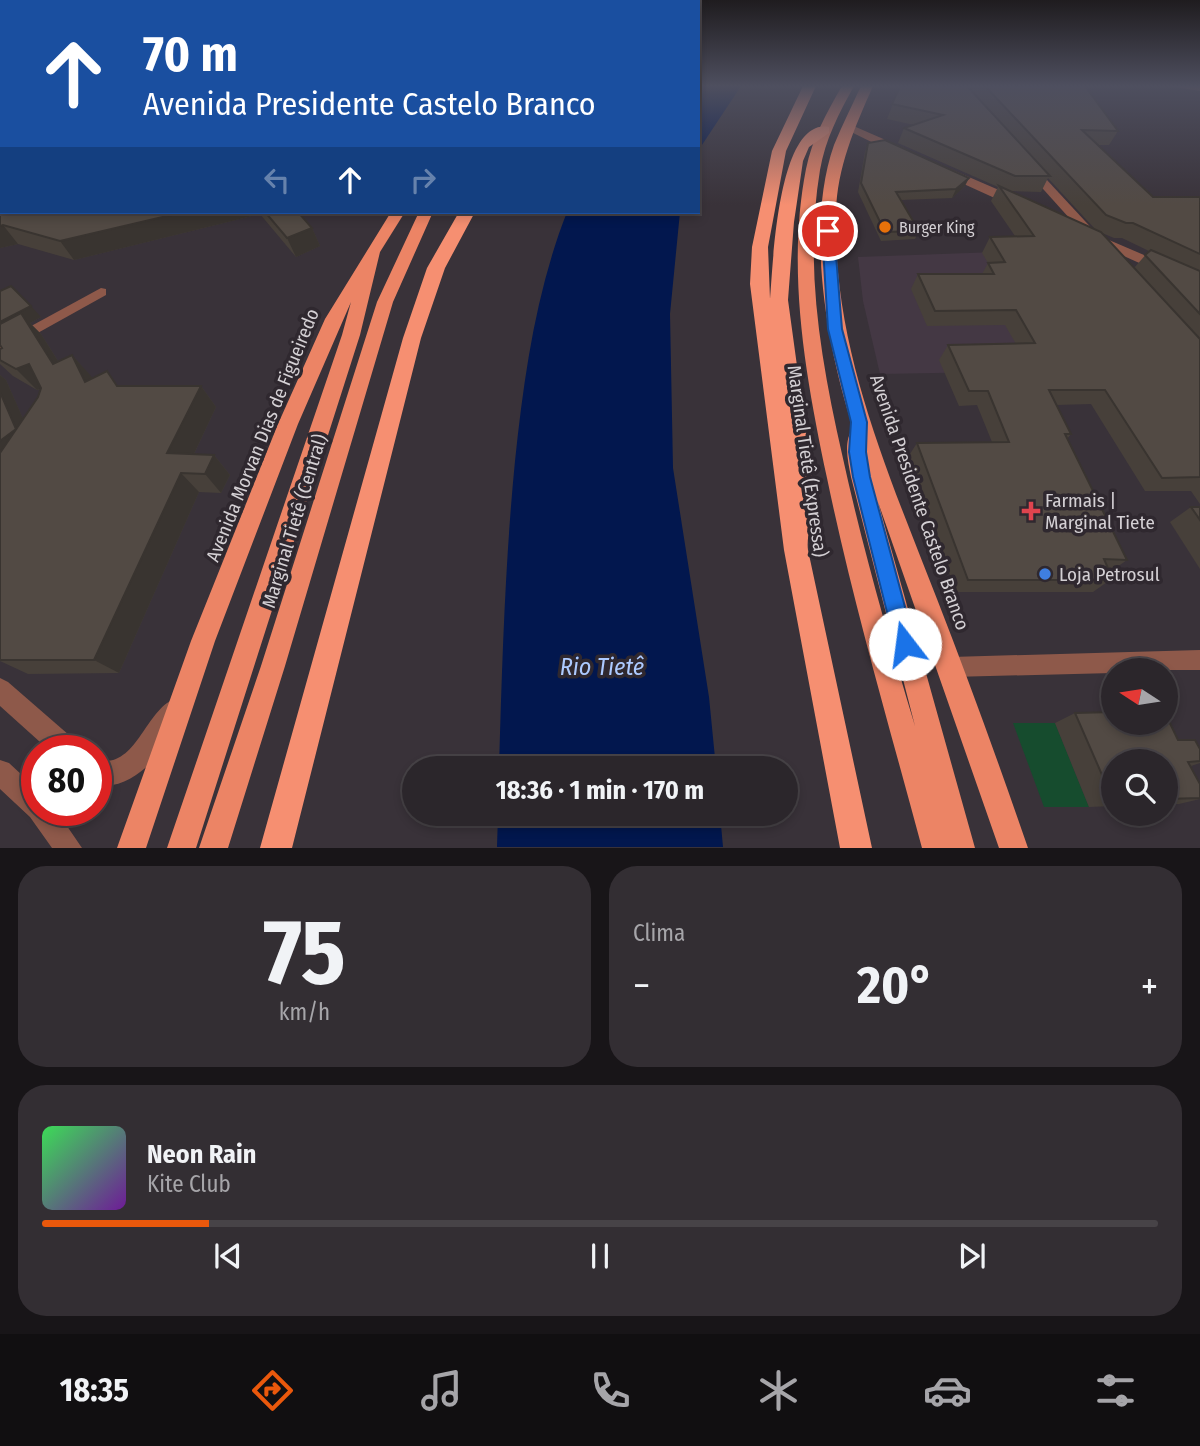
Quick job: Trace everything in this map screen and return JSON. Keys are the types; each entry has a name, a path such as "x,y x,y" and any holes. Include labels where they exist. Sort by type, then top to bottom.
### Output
{"highway":[{"name":"Marginal Tietê (Expressa)","path":"791,126 779,151 767,202 760,259 763,324 796,550 856,848"},
{"path":"826,126 813,168 806,234 808,318 824,418 852,550 937,848"},
{"name":"Avenida Presidente Castelo Branco","path":"849,127 833,176 828,231 829,277 835,329 859,422 951,667 1014,848"},
{"path":"796,550 804,505 779,300 786,222 796,161 803,145 824,130"},
{"name":"Avenida Morvan Dias de Figueiredo","path":"131,848 203,640 333,319 397,214"},
{"name":"Marginal Tietê (Central)","path":"213,848 273,666 385,302 425,214"},
{"path":"276,848 412,338 436,268 461,218"},
{"path":"181,848 351,335 372,252"},
{"path":"859,422 857,452 861,477 961,848"}],"street":[{"path":"849,127 909,155"},
{"path":"1020,157 1117,264"},
{"path":"933,165 1032,209"},
{"path":"1056,220 1200,285"},
{"path":"0,349 101,292"},
{"path":"951,667 1200,660"},
{"path":"0,690 50,735"},
{"path":"112,773 121,772 134,764 182,700"},
{"path":"0,772 21,792"},
{"path":"52,826 69,848"}],"shaded area":[{"path":"1025,251 1104,370 880,374 863,301 858,257"}],"green space":[{"path":"1013,723 1055,723 1089,807 1044,807"}],"water":[{"path":"700,126 715,126 700,148"},
{"name":"Rio Tietê","path":"566,214 680,214 670,314 673,468 709,697 715,756 499,756 506,576 512,499 527,366 547,272"},
{"path":"498,826 721,826 723,847 497,847"}],"building":[{"path":"911,126 1003,126 1050,176 1015,176 904,128"},
{"path":"1022,126 1114,126 1118,131 1082,130 1153,197 1200,197 1200,254 1133,223 1106,215"},
{"path":"885,140 969,178 956,189 896,192 919,231 885,232 861,183 868,143"},
{"path":"999,186 1101,232 1200,339 1200,477 1162,478 1105,390 1049,390 1071,434 1065,434 1127,560 1104,559 1110,580 968,580 917,443 1009,442 988,391 969,391 948,345 1035,343 1016,310 935,311 918,274 994,274 988,263 1005,262 990,237 1034,236"},
{"path":"0,214 175,214 60,241 0,226"},
{"path":"267,214 300,214 312,228 287,238"},
{"path":"1151,250 1200,271 1200,314 1145,255"},
{"path":"11,286 31,306 0,322 0,291"},
{"path":"21,313 53,364 72,355 85,382 107,371 117,386 201,386 167,453 214,455 205,474 181,473 94,660 0,660 0,453 38,397 41,388 29,364 16,369 0,360 0,324"},
{"path":"0,392 16,429 0,441"},
{"path":"1191,507 1200,507 1200,520"},
{"path":"1101,712 1101,735 1176,735 1178,740 1195,740 1200,749 1200,761 1188,762 1200,784 1200,798 1178,799 1178,749 1101,749 1101,773 1075,713"}],"place":[{"name":"Burger King","path":"885,227"},
{"name":"Farmais | Marginal Tiete","path":"1031,511"},
{"name":"Loja Petrosul","path":"1045,574"}],"route":[{"path":"828,231 829,277 835,329 859,422 857,452 861,477 905,644"}]}
